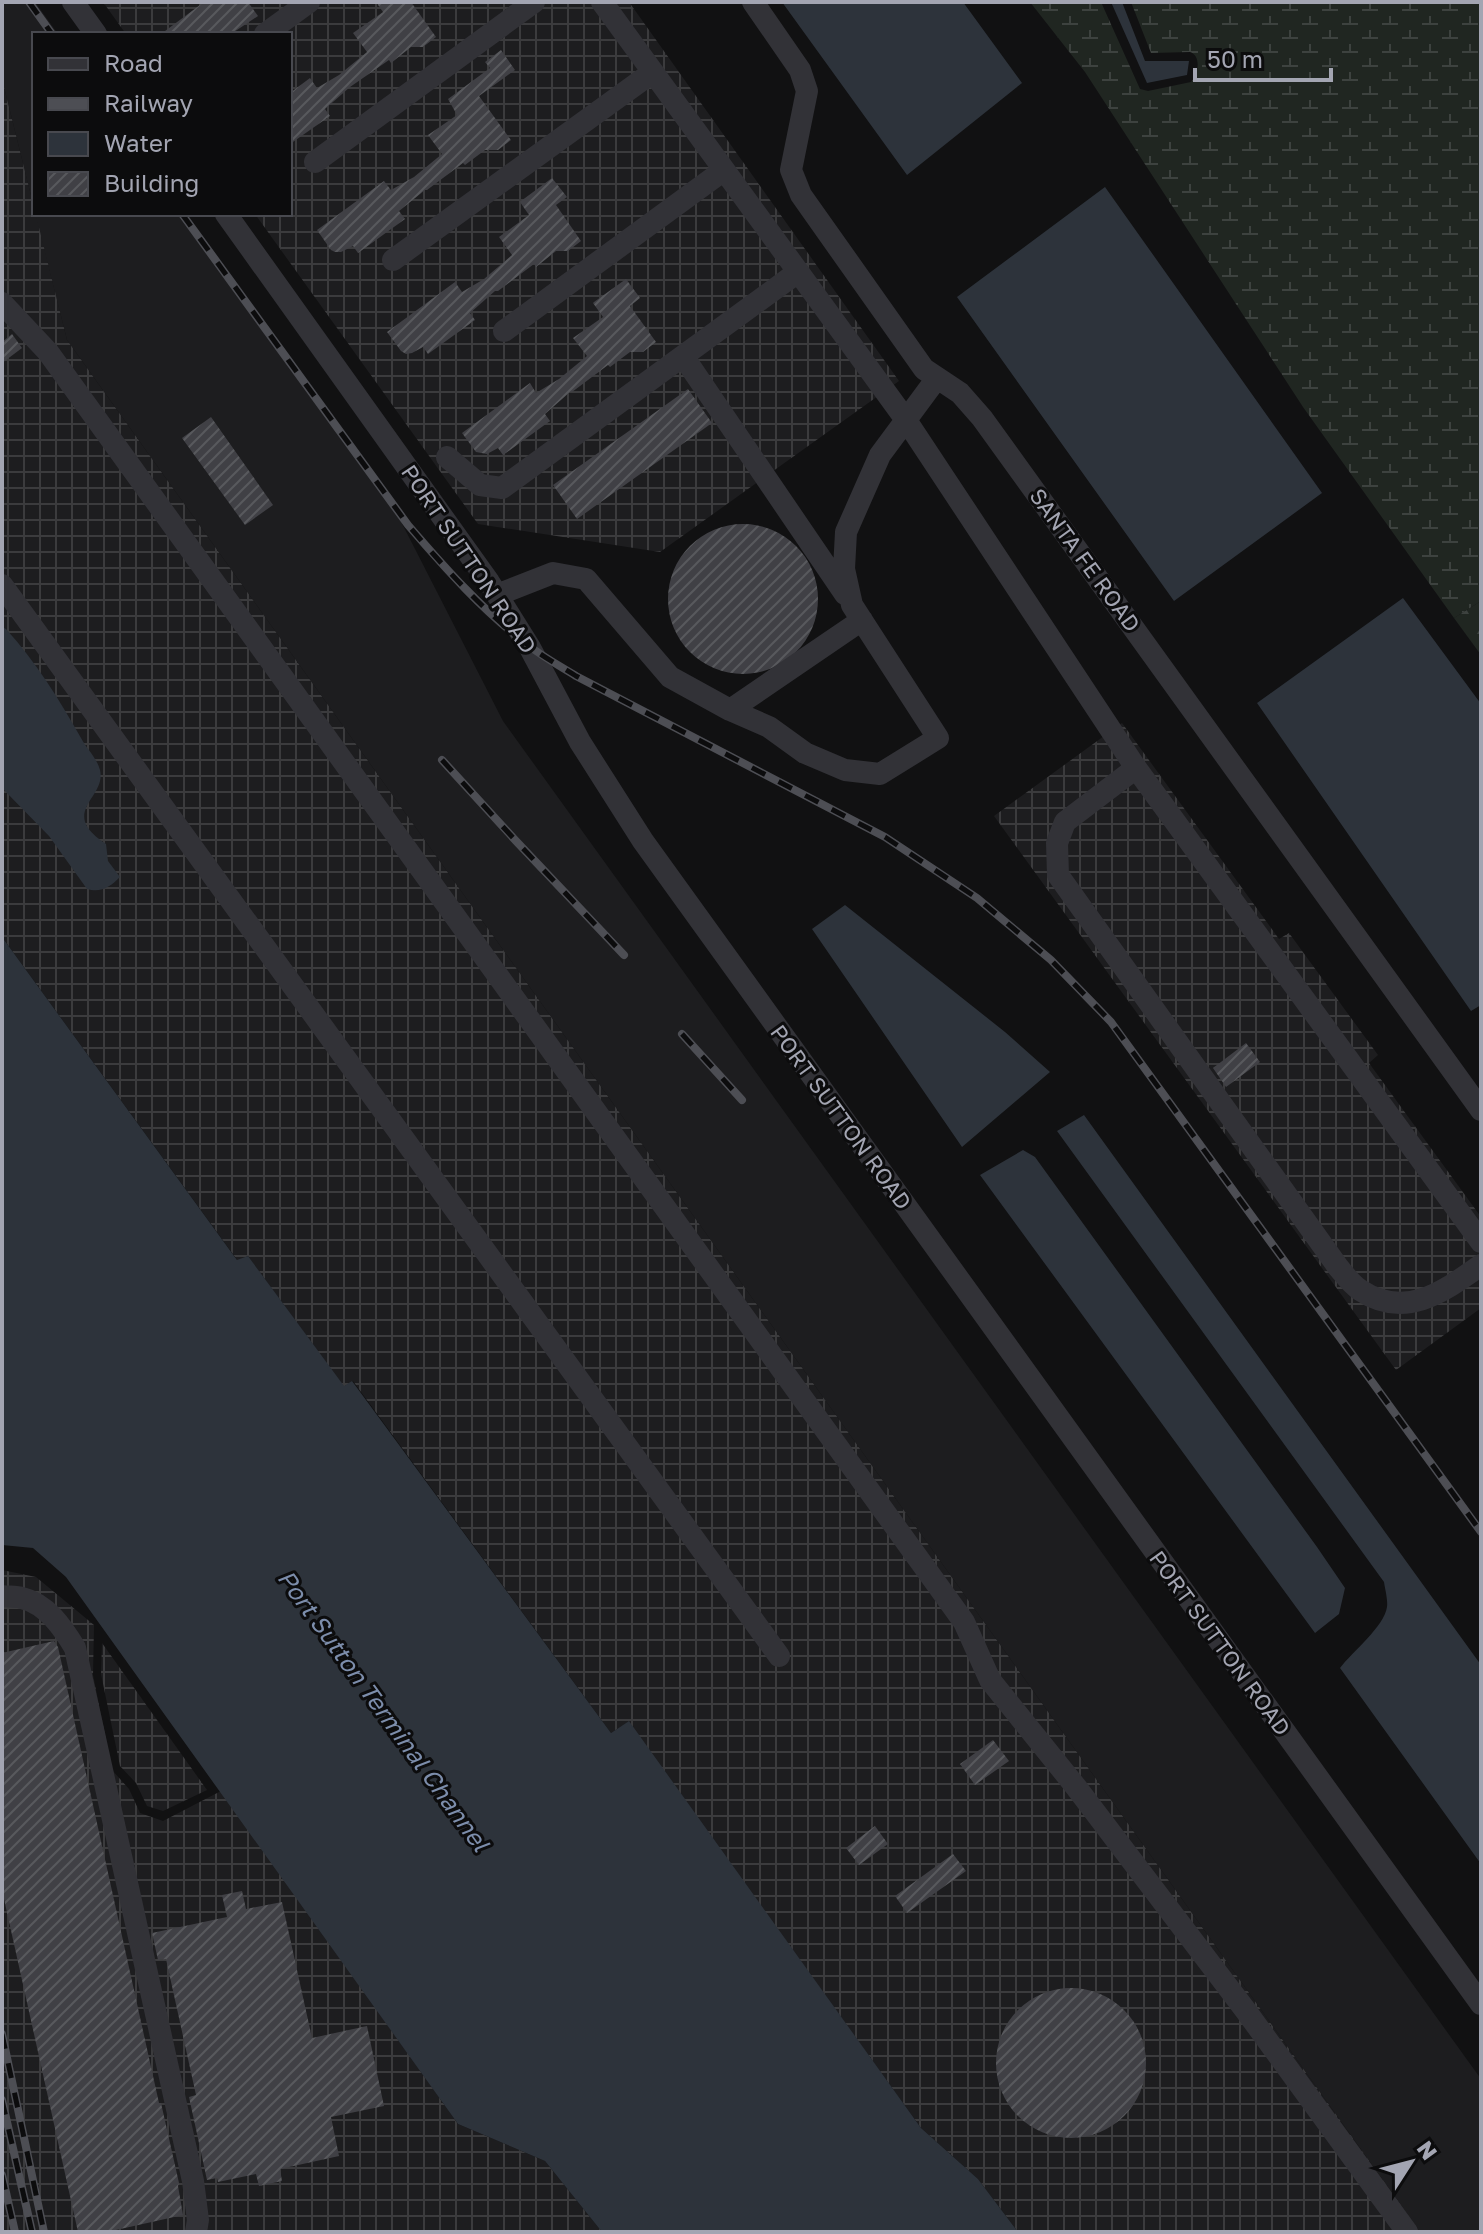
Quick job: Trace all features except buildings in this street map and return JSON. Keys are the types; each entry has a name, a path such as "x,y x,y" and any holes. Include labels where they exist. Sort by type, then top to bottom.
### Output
{"street":[{"path":"73,2 95,32"},
{"path":"268,32 309,2"},
{"path":"315,162 534,2"},
{"path":"602,2 906,420 1136,768 1481,1242"},
{"name":"SANTA FE ROAD","path":"753,2 800,70 807,91 791,170 801,195 924,369 960,393 982,418 1481,1110"},
{"path":"393,260 653,72"},
{"path":"504,331 724,170"},
{"name":"PORT SUTTON ROAD","path":"227,216 497,595 529,646 602,779 661,867 1481,2004"},
{"path":"447,457 480,485 502,488 798,272"},
{"path":"2,303 48,352 964,1622 990,1680 1076,1787 1246,2011 1407,2232"},
{"path":"497,595 553,573 586,579 670,677 730,710 769,727 805,753 845,770 880,774 938,738 857,612 683,356"},
{"path":"857,612 844,569 846,532 880,455 937,378"},
{"path":"2,585 779,1656"},
{"path":"730,710 857,612"},
{"path":"1136,768 1065,822 1057,843 1058,875 1338,1267 1357,1289 1386,1304 1418,1301 1448,1288 1481,1265"},
{"path":"2,1596 23,1598 50,1614 64,1628 75,1648 193,2181 198,2220 196,2232"}],"shaded area":[{"path":"2,2 35,2 57,32 32,32 32,200 2,79"},
{"path":"103,2 629,2 899,381 660,552 478,524 256,216 292,216 292,32 125,32"},
{"path":"2,79 32,199 32,216 36,216 67,340 1420,2232 1018,2232 978,2179 921,2128 628,1722 611,1733 353,1381 344,1387 248,1256 238,1261 2,937"},
{"path":"36,216 187,216 391,502 503,721 1481,2079 1481,2232 1420,2232 67,340"},
{"path":"1122,723 1279,939 1289,933 1378,1055 1369,1063 1481,1217 1481,1308 1396,1370 994,816"},
{"path":"2,1570 36,1577 94,1625 93,1675 112,1770 129,1789 140,1813 163,1821 221,1791 458,2124 545,2161 602,2232 2,2232"},
{"path":"102,1643 207,1790 163,1811 147,1806 136,1783 120,1766 101,1674"}],"green space":[{"path":"1030,2 1101,2 1140,89 1148,91 1191,82 1197,70 1197,61 1190,52 1151,53 1131,2 1481,2 1481,601 1454,618 1303,407 1085,72"},
{"path":"1481,601 1481,655 1454,618"}],"water":[{"path":"782,2 963,2 1022,83 907,175"},
{"path":"1111,2 1122,2 1145,61 1189,61 1187,75 1147,83"},
{"path":"1105,187 1322,493 1174,601 957,297"},
{"path":"1403,598 1481,704 1481,1005 1471,1011 1257,703"},
{"path":"2,627 17,642 56,695 99,766 100,780 84,814 85,823 92,833 106,844 108,861 120,877 105,888 87,889 49,836 2,788"},
{"path":"845,905 1005,1032 1050,1072 962,1147 812,929"},
{"name":"Port Sutton Terminal Channel","path":"2,937 237,1260 248,1256 344,1386 352,1381 611,1733 629,1721 921,2128 978,2179 1018,2232 602,2232 545,2161 458,2124 66,1577 33,1548 2,1545"},
{"path":"1084,1115 1481,1665 1481,1864 1340,1668 1385,1615 1384,1582 1057,1131"},
{"path":"1023,1150 1035,1157 1345,1588 1339,1614 1315,1633 980,1175"}],"railway":[{"path":"29,2 51,32"},
{"path":"183,216 408,525 465,588 511,632 576,676 885,837 977,898 1051,960 1111,1022 1481,1532"},
{"path":"442,760 624,955"},
{"path":"682,1034 742,1100"},
{"path":"2,2034 44,2232"},
{"path":"2,2100 32,2232"},
{"path":"2,2175 15,2232"}]}
